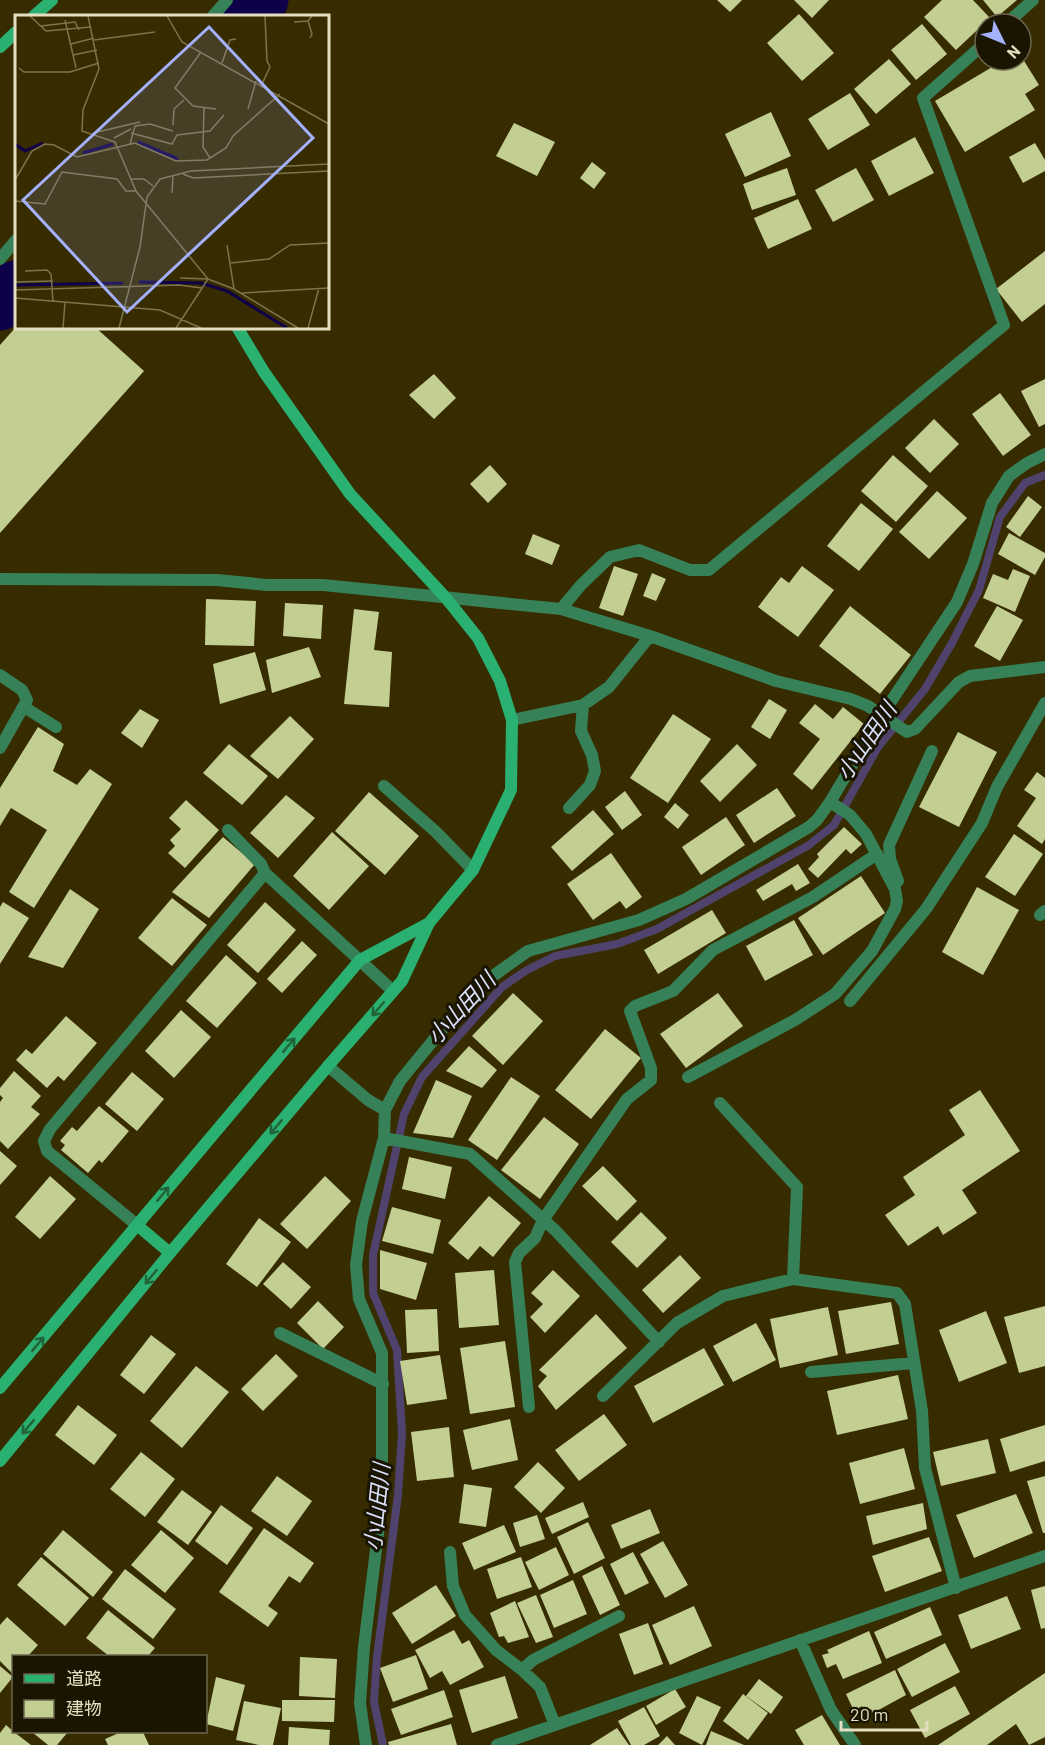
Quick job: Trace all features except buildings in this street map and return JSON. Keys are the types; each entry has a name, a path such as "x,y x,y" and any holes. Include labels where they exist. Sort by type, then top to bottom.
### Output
{"street":[{"path":"38,11 52,0"},
{"path":"214,15 227,0"},
{"path":"1020,12 1033,0"},
{"path":"0,47 15,33"},
{"path":"561,609 581,585 610,557 639,550 690,570 709,570 1004,325 923,98 973,54"},
{"path":"0,260 15,241"},
{"path":"0,1461 170,1253 402,981 429,923 473,870 511,790 512,720 500,681 478,638 446,598 350,494 264,372 238,328"},
{"path":"366,1745 360,1702 364,1647 382,1501 383,1384 382,1353 359,1299 356,1265 362,1221 386,1138 385,1110 400,1081 476,988 528,951 639,920 686,899 809,827 834,804 885,716 957,602 973,564 992,503 1009,476 1045,454"},
{"path":"0,579 217,580 267,585 323,585 561,609 650,636 776,681 851,699 885,716 907,732 915,729 959,682 970,676 1045,668"},
{"path":"512,720 583,705 609,687 650,636"},
{"path":"0,675 22,690 27,700 0,748"},
{"path":"850,1001 926,909 976,833 997,787 1045,703"},
{"path":"569,808 590,784 595,771 592,755 581,730 583,705"},
{"path":"24,707 56,727"},
{"path":"895,890 900,885 890,859 890,845 932,751"},
{"path":"384,786 436,832 473,870"},
{"path":"688,1077 795,1020 835,994 872,951 884,930 895,909 897,901 895,890 866,834 850,816 834,804"},
{"path":"228,830 261,864 265,873 393,991"},
{"path":"529,1407 515,1262 519,1253 535,1238 543,1220 627,1099 651,1080 651,1068 630,1011 635,1006 673,991 713,950 813,897 877,854"},
{"path":"170,1253 47,1151 44,1141 50,1129 265,873"},
{"path":"0,1388 360,960 429,923"},
{"path":"328,1066 368,1100 385,1110"},
{"path":"720,1103 796,1187 793,1279"},
{"path":"386,1138 470,1154 556,1231 659,1342"},
{"path":"603,1396 677,1323 723,1296 793,1279 897,1293 905,1304 922,1411 925,1468 956,1587"},
{"path":"280,1333 383,1384"},
{"path":"811,1372 914,1363"},
{"path":"450,1552 453,1586 465,1615 496,1650 522,1670 540,1688 555,1725"},
{"path":"506,1744 555,1725 1045,1556"},
{"path":"522,1670 533,1660 619,1616"},
{"path":"800,1640 831,1710 855,1745"}],"waterway":[{"path":"250,15 263,0"},
{"path":"0,305 15,287"},
{"name":"小山田川","path":"383,1745 374,1702 377,1657 398,1495 402,1433 397,1350 373,1293 373,1255 404,1114 422,1077 502,987 527,970 555,956 617,944 657,929 809,845 834,825 878,747 925,689 952,643 979,590 1000,517 1025,483 1045,475"}]}
